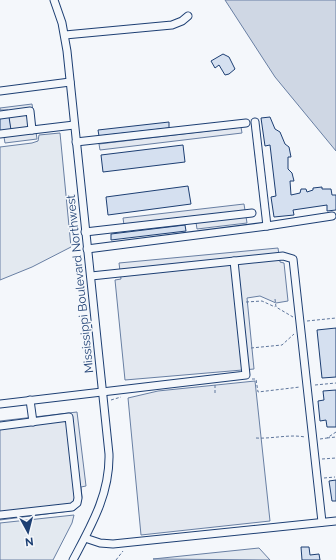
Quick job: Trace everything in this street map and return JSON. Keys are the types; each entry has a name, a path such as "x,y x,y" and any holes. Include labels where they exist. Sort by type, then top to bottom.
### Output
{"street":[{"name":"Mississippi Boulevard Northwest","path":"54,0 65,36 85,232 91,276 108,454 108,478 102,503 73,560"},
{"path":"65,36 172,25 182,21 188,16"},
{"path":"0,90 70,82"},
{"path":"0,115 30,111 32,130"},
{"path":"255,122 267,226"},
{"path":"76,142 246,123"},
{"path":"0,134 74,125"},
{"path":"85,232 252,213"},
{"path":"87,249 267,226 332,216"},
{"path":"91,276 286,256 293,259 310,386 322,522"},
{"path":"0,404 246,375 234,261"},
{"path":"30,400 33,422"},
{"path":"0,426 69,417 77,503 72,507 0,515"},
{"path":"85,538 100,543 125,543 336,521"}],"path":[{"path":"275,299 276,307"},
{"path":"238,303 262,301 276,307 301,322 336,318"},
{"path":"243,349 282,345 296,332 301,322"},
{"path":"250,379 256,379 258,392 336,383"},
{"path":"215,383 215,394"},
{"path":"326,438 336,432"},
{"path":"256,438 275,439 294,435 315,439 336,437"},
{"path":"319,460 336,458"},
{"path":"322,479 335,477"},
{"path":"116,560 126,548 125,543"}],"shaded area":[{"path":"225,0 336,0 336,151 275,77"},
{"path":"32,104 37,139 5,143 4,137 11,136 8,110 0,110 0,108"},
{"path":"241,127 242,133 100,150 99,144"},
{"path":"60,133 71,247 32,267 0,280 0,147 32,143 38,141 39,135"},
{"path":"244,204 247,223 197,229 195,216 124,225 123,218"},
{"path":"278,248 280,262 284,263 288,301 276,303 260,296 247,298 254,369 125,380 115,280 121,279 119,263"},
{"path":"255,381 270,521 141,535 128,398 158,391"},
{"path":"77,412 86,486 81,487 82,497 80,505 75,510 0,520 0,421"},
{"path":"74,515 72,523 53,560 0,560 0,523"},
{"path":"259,548 270,560 153,559"}],"building":[{"path":"223,54 229,57 235,69 229,74 225,75 219,65 215,68 211,61"},
{"path":"9,117 11,130 0,131 0,118"},
{"path":"270,117 275,129 280,132 285,144 289,147 291,157 288,157 288,169 292,173 294,181 290,181 291,195 300,193 301,189 306,189 307,192 313,190 313,188 322,187 322,189 331,189 332,195 336,195 336,210 327,211 327,205 293,210 294,215 274,217 271,197 276,196 270,145 265,146 261,118"},
{"path":"169,122 169,128 99,136 98,130"},
{"path":"183,145 185,162 103,172 101,155"},
{"path":"188,186 191,204 108,215 106,197"},
{"path":"185,225 186,231 111,240 111,234"},
{"path":"336,328 336,377 322,378 317,330"},
{"path":"336,390 336,427 327,427 326,420 320,421 318,401 324,400 323,391"},
{"path":"336,480 336,501 332,501 329,481"},
{"path":"301,547 309,547 310,555 319,554 320,560 302,560"}]}
